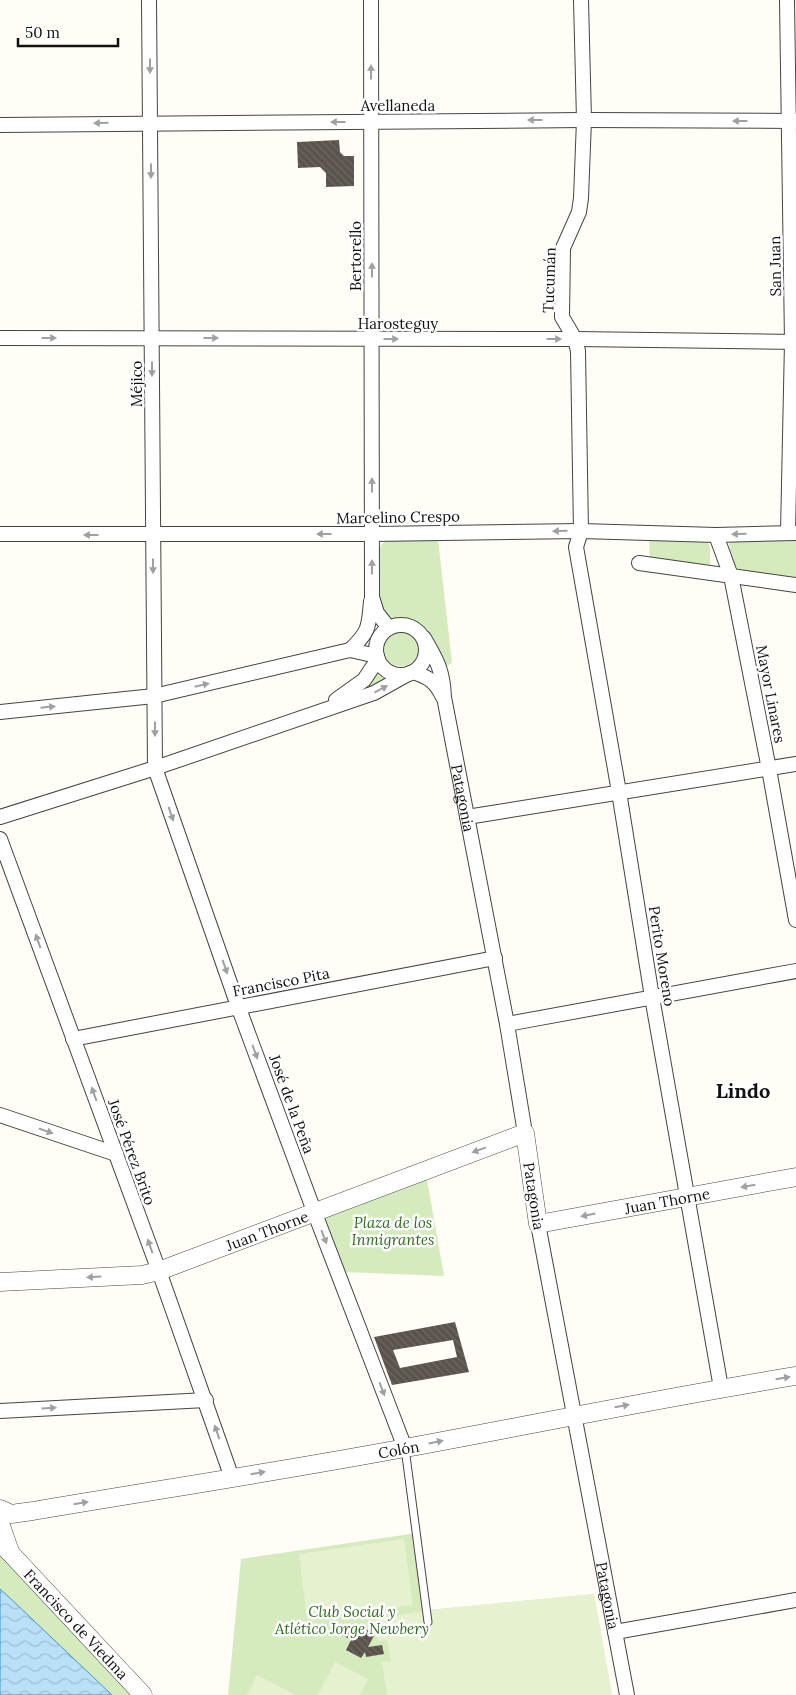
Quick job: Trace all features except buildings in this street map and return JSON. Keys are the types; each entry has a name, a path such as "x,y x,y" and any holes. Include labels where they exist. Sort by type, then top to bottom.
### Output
{"street":[{"name":"Méjico","path":"149,0 155,768"},
{"name":"Bertorello","path":"370,0 372,596 377,613 388,628"},
{"name":"Tucumán","path":"581,0 584,120 582,198 579,212 563,248 562,317 575,339 578,351 581,530"},
{"name":"San Juan","path":"787,0 792,121 794,342 792,533"},
{"name":"Avellaneda","path":"0,125 584,120 792,121"},
{"name":"Harosteguy","path":"0,338 575,339 794,342"},
{"name":"Marcelino Crespo","path":"0,534 373,534 581,530 716,534 792,533"},
{"name":"Perito Moreno","path":"581,530 576,547 619,792 652,997 721,1388"},
{"name":"Mayor Linares","path":"716,534 731,576 769,769 796,920"},
{"path":"639,563 796,585"},
{"path":"350,650 367,632 372,596"},
{"path":"0,817 155,768 374,693 412,673 423,663 426,655 424,638 412,627 396,625 388,628 378,640 377,657 364,680 318,711"},
{"name":"Patagonia","path":"424,638 439,664 444,684 444,697 507,1024 538,1224 627,1695"},
{"path":"0,712 154,696 350,650 377,657 386,670 393,674 412,673"},
{"name":"Patagonia","path":"412,673 432,680 444,697"},
{"path":"467,817 796,764"},
{"name":"José de la Peña","path":"155,768 238,1006 405,1448"},
{"name":"José Pérez Brito","path":"0,838 206,1400 232,1478"},
{"name":"Francisco Pita","path":"73,1038 495,958"},
{"path":"507,1024 796,971"},
{"path":"0,1115 116,1154"},
{"name":"Juan Thorne","path":"0,1282 142,1275 159,1271 525,1133"},
{"name":"Juan Thorne","path":"538,1224 796,1177"},
{"name":"Colón","path":"0,1509 10,1514 33,1511 232,1478 405,1448 721,1388 796,1376"},
{"path":"0,1411 206,1400"},
{"name":"Francisco de Viedma","path":"0,1523 5,1547 143,1695"},
{"path":"615,1632 796,1600"}],"lane":[{"path":"405,1448 428,1622"}],"green space":[{"path":"796,538 796,577 741,571 734,565 732,560 729,544 731,540"},
{"path":"438,539 452,663 445,667 426,635 412,623 394,621 381,607 380,601 381,545 386,540"},
{"path":"649,539 707,541 710,547 710,565 707,567 650,560"},
{"path":"401,630 414,635 419,648 414,661 401,666 388,661 383,648 388,635"},
{"path":"378,666 387,675 398,677 347,698"},
{"name":"Plaza de los Inmigrantes","path":"426,1174 444,1276 342,1272 324,1223 324,1217"},
{"name":"Club Social y Atlético Jorge Newbery","path":"417,1533 428,1610 594,1594 612,1695 228,1695 241,1559"},
{"path":"404,1539 413,1605 307,1619 299,1554"},
{"path":"0,1552 132,1695 112,1695 0,1589"},
{"path":"594,1594 612,1695 387,1695 382,1662 391,1661 387,1640 378,1641 375,1620 428,1610"},
{"path":"335,1662 368,1679 360,1695 318,1695"},
{"path":"257,1675 296,1695 247,1695"}],"water":[{"path":"0,1589 11,1599 112,1695 0,1695"}],"district":[{"name":"Lindo","path":"743,1090"}]}
